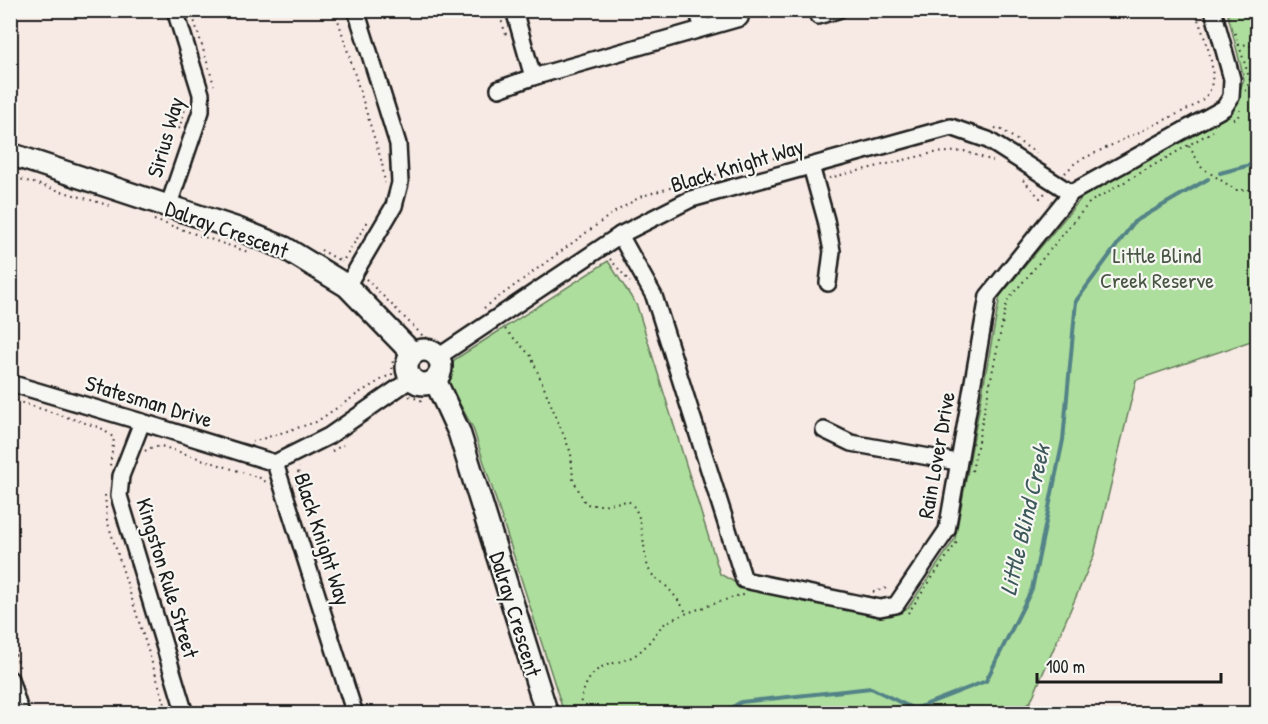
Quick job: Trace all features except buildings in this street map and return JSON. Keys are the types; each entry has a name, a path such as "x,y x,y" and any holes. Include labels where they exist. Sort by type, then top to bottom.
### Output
{"street":[{"name":"Sirius Way","path":"168,207 201,111 201,94 175,10"},
{"path":"351,278 394,206 400,183 398,144 356,10"},
{"path":"513,10 533,77"},
{"path":"697,10 703,28"},
{"path":"818,16 838,10"},
{"name":"Rain Lover Drive","path":"624,240 654,296 744,580 880,608 896,605 946,530 988,296 1071,193 1224,108 1231,97 1232,79 1213,10"},
{"path":"499,89 533,77 740,18"},
{"name":"Black Knight Way","path":"442,354 691,199 951,127 988,140 1071,193"},
{"name":"Dalray Crescent","path":"10,154 238,229 351,278 403,355"},
{"path":"811,166 826,220 831,251 828,283"},
{"path":"423,350 442,354 441,372 435,380 426,384 401,379 410,358 403,355 423,350"},
{"name":"Black Knight Way","path":"355,714 275,464 329,436 401,379"},
{"name":"Dalray Crescent","path":"435,380 459,432 547,714"},
{"name":"Statesman Drive","path":"10,384 275,464"},
{"name":"Kingston Rule Street","path":"142,422 121,476 119,496 185,714"},
{"path":"824,430 851,443 957,462"},
{"path":"10,679 21,714"}],"path":[{"path":"80,10 88,13 95,10"},
{"path":"335,10 382,163 385,187"},
{"path":"498,10 509,45"},
{"path":"1014,174 1040,198 1076,162 1192,107 1208,94 1213,79 1211,61 1195,10"},
{"path":"1235,33 1250,80 1244,98"},
{"path":"1238,44 1249,45 1257,50"},
{"path":"178,133 188,100"},
{"path":"1228,123 1238,117 1241,108"},
{"path":"972,472 1007,301 1090,202 1218,128"},
{"path":"1189,145 1202,168 1236,190 1257,190"},
{"path":"815,181 933,153 964,151 994,161"},
{"path":"10,176 112,206"},
{"path":"145,217 252,254"},
{"path":"338,260 345,258 368,221"},
{"path":"608,257 624,240"},
{"path":"320,249 338,260 351,278 369,280 424,337 440,341 442,354"},
{"path":"503,327 531,356 571,453 573,479 585,503 590,505 628,501 631,503 637,514 647,566 651,574 677,598 687,614"},
{"path":"403,355 401,379 409,396 425,401 430,411"},
{"path":"245,444 316,422 358,393 401,379"},
{"path":"10,399 100,428 111,435 114,438 109,471"},
{"path":"327,452 336,450 345,443"},
{"path":"142,453 150,448 161,446 260,478 266,482"},
{"path":"297,485 299,463"},
{"path":"105,490 107,520 168,714"},
{"path":"899,616 909,612 958,540"},
{"path":"580,714 585,686 591,676 602,667 637,654 647,646 664,624 736,596 749,594"}],"green space":[{"name":"Little Blind Creek Reserve","path":"1227,11 1257,11 1257,339 1136,380 1094,555 1031,701 1015,713 564,713 473,428 449,384 454,360 608,261 637,306 720,574 745,588 891,616 908,608 955,539 1000,296 1084,195 1231,114 1244,79"}],"waterway":[{"name":"Little Blind Creek","path":"1220,173 1258,163"},
{"name":"Little Blind Creek","path":"721,714 741,702 871,688 914,709 986,681 1032,589 1063,440 1076,301 1134,222 1208,179"}]}
